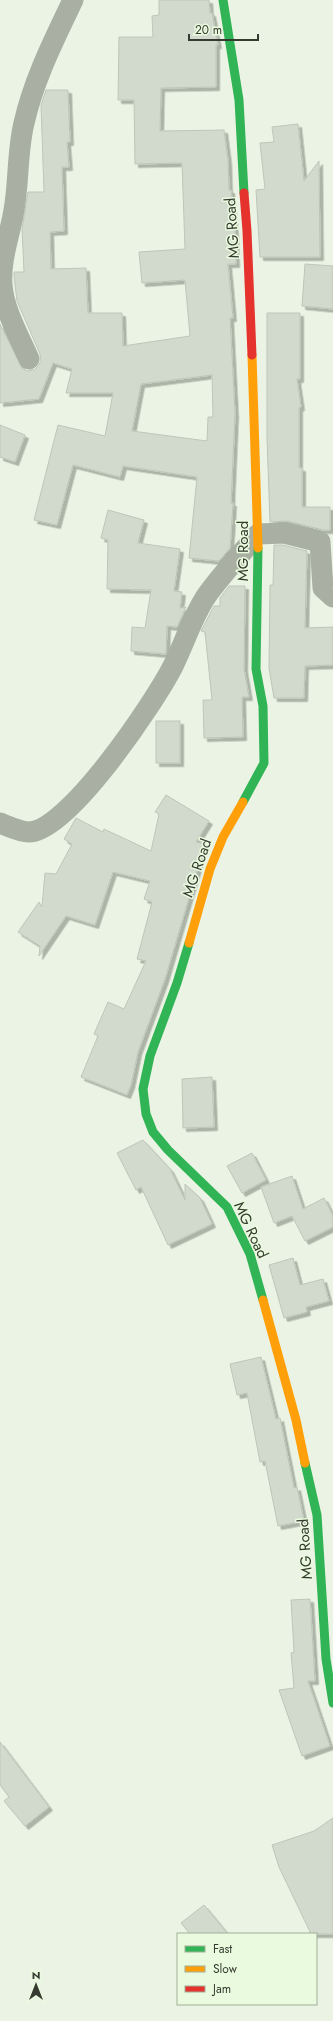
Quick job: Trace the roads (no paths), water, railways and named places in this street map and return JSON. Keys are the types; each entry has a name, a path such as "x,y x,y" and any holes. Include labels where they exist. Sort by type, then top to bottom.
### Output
{"main road":[{"name":"MG Road","path":"223,0 239,100 244,200 248,239 258,534 256,669 263,706 264,763 255,783 223,837 210,868 177,983 150,1056 143,1089 146,1114 153,1132 168,1150 227,1207 250,1254 296,1420 317,1515 326,1659 333,1704"}],"street":[{"path":"29,359 1,288 5,248 14,210 23,124 38,73 73,0"},
{"path":"0,823 29,832 46,827 65,811 93,782 141,720 173,666 190,626 207,595 258,534 284,533 320,542 323,588 333,597"}]}
